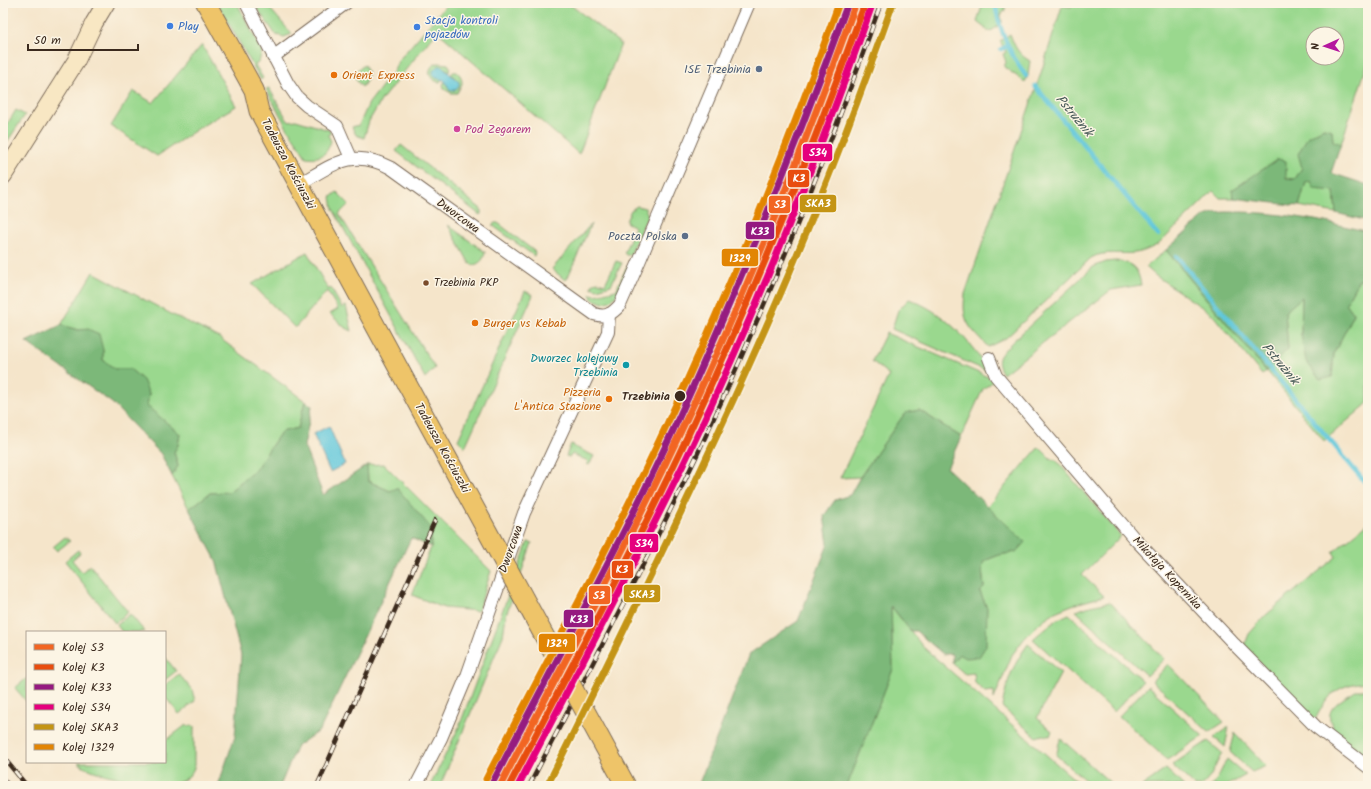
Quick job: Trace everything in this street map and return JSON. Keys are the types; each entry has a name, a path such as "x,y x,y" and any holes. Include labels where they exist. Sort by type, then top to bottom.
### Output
{"main road":[{"name":"Tadeusza Kościuszki","path":"192,3 244,95 259,110"},
{"name":"Tadeusza Kościuszki","path":"206,3 254,90 259,110 626,786"}],"street":[{"path":"94,23 100,3"},
{"path":"3,176 76,61 94,23 106,3"},
{"path":"246,3 288,84 297,97 307,106 337,126 351,158"},
{"path":"273,57 346,3"},
{"path":"609,314 615,311 620,305 749,3"},
{"name":"Dworcowa","path":"299,184 351,158 372,160 391,168 594,314 602,316 609,314 608,332 520,524 464,683 441,738 416,786"},
{"name":"Mikołaja Kopernika","path":"989,358 996,376 1133,537 1234,644 1316,727 1368,767"}],"green space":[{"path":"217,3 237,3 262,51 259,62 255,65 263,78 261,80"},
{"path":"253,3 265,3 292,34 284,37 276,35"},
{"path":"448,3 568,3 621,44 579,154 437,31 382,99 369,121 364,138 356,135 352,127 359,125 369,103 394,71 398,61"},
{"path":"983,3 1005,3 1005,10 1001,15 1002,23 990,32 977,22"},
{"path":"1073,3 1368,3 1368,62 1341,144 1333,142 1332,130 1324,128 1308,136 1302,168 1295,179 1286,178 1233,190 1233,198 1220,198 1213,191 1159,244 1147,250 1138,252 1107,253 1091,258 1006,338 988,347 968,324 964,312 965,294 1040,76 1062,6 1071,7"},
{"path":"1010,34 1017,50 1030,61 1028,76 1025,82 1004,67 1006,62 1003,54 1006,52 1000,41"},
{"path":"202,45 236,106 202,126 157,156 111,126 133,91 153,103"},
{"path":"438,63 448,64 450,67 449,72 441,66 443,79 440,82 436,81 430,76 431,67"},
{"path":"364,65 368,76 362,87 352,75"},
{"path":"453,72 457,72 459,74 462,84 457,93 451,93 444,89 443,84 445,81 450,90 455,90 458,81 451,74"},
{"path":"269,88 288,121 296,120 329,130 331,132 328,135 331,141 325,153 319,157 306,157 286,126 266,89"},
{"path":"16,110 25,115 3,148 3,131"},
{"path":"1324,128 1332,130 1333,141 1341,144 1331,173 1368,185 1368,221 1336,213 1334,191 1314,189 1311,181 1306,182 1299,206 1233,198 1232,190 1278,159 1286,161 1286,178 1295,179 1302,168 1298,154 1308,136"},
{"path":"401,145 481,209 481,214 480,215 396,151"},
{"path":"1311,181 1314,189 1334,190 1336,213 1299,206 1306,182"},
{"path":"337,192 349,204 339,214 435,368 425,378 333,209 331,197"},
{"path":"637,206 645,208 648,215 630,255 626,255 624,253 635,227 626,221 631,210"},
{"path":"1225,212 1262,213 1298,217 1368,232 1368,276 1358,281 1346,303 1354,314 1334,353 1332,377 1320,380 1306,361 1301,335 1302,297 1285,312 1288,349 1266,371 1166,250 1205,216"},
{"path":"498,223 534,251 534,256 492,225"},
{"path":"591,224 567,279 565,280 552,269"},
{"path":"448,225 485,252 483,259 480,262 474,265 470,264"},
{"path":"1166,250 1266,371 1288,349 1285,312 1302,296 1301,335 1332,377 1334,353 1354,314 1346,303 1358,281 1368,276 1368,403 1324,441 1267,371 1262,375 1212,314 1156,276 1146,267"},
{"path":"307,252 328,289 331,288 342,308 346,306 352,331 344,327 330,314 338,309 327,291 295,328 252,284"},
{"path":"616,261 622,263 611,285 597,289 591,287 594,283 598,282 605,284"},
{"path":"1116,261 1127,263 1134,267 1141,285 1111,290 1003,374 998,360 1001,354 1011,343 1093,267 1106,262"},
{"path":"627,266 630,267 616,296 610,301 603,303 592,299 590,294 596,295 616,290"},
{"path":"93,272 173,315 218,337 305,401 298,428 281,432 255,470 229,492 210,493 189,509 172,476 178,466 174,452 178,445 180,434 146,406 149,394 130,369 115,369 103,360 103,350 88,329 78,330 61,325"},
{"path":"525,291 533,295 465,447 458,440"},
{"path":"909,299 934,311 955,328 982,360 989,372 892,329 898,310"},
{"path":"61,325 78,330 88,329 99,334 103,350 103,360 115,369 130,369 143,380 149,394 147,406 180,434 178,445 174,452 178,466 172,476 161,454 112,403 26,342"},
{"path":"886,333 995,380 983,389 961,437 919,410 905,413 860,477 840,478 889,375 872,361"},
{"path":"305,401 312,406 304,446 323,495 367,465 368,481 390,491 397,488 431,528 431,547 411,538 320,730 297,746 280,786 218,786 235,736 241,655 216,560 189,509 210,493 229,492 255,470 281,432 298,428"},
{"path":"919,410 961,437 947,468 1025,542 1016,552 999,555 984,561 982,569 984,588 980,592 987,608 986,646 979,657 966,658 959,654 952,663 952,654 943,654 916,631 911,631 891,606 893,669 847,786 698,786 749,654 798,621 828,544 824,516 835,500 850,495 860,477 905,413"},
{"path":"571,444 594,456 589,465 587,464 588,461 572,454 570,457 566,456"},
{"path":"1039,447 1051,459 1056,460 1121,536 1082,575 1104,596 1072,605 1055,612 1043,620 1024,639 1012,655 994,699 994,691 985,692 975,683 974,673 965,674 952,663 987,608 980,592 984,588 982,569 984,561 999,555 1016,552 987,507"},
{"path":"384,464 491,571 478,611 444,608 412,595 431,547 431,528 390,491 368,481 367,465"},
{"path":"1368,523 1368,682 1349,685 1335,692 1325,703 1315,720 1244,647 1249,634 1266,615 1336,557 1333,552"},
{"path":"65,537 70,541 57,551 53,547"},
{"path":"528,542 532,543 506,615 503,636 440,786 430,786 459,727"},
{"path":"78,550 80,553 72,560 82,572 90,565 128,612 115,623 65,561"},
{"path":"1110,602 1164,659 1147,676 1076,611 1090,606"},
{"path":"891,606 923,647 1082,786 847,786 893,669"},
{"path":"130,614 144,631 121,631 117,625"},
{"path":"1069,614 1143,681 1114,712 1033,639 1054,621"},
{"path":"1028,644 1061,673 1037,718 1052,731 1050,736 1043,735 1036,737 1002,707 1011,674"},
{"path":"166,658 176,671 166,679"},
{"path":"1168,664 1224,722 1209,732 1152,681"},
{"path":"179,674 192,690 195,701 179,714 166,698 166,684"},
{"path":"26,679 26,701 15,688"},
{"path":"1148,686 1203,736 1167,760 1119,716"},
{"path":"1357,690 1368,690 1368,764 1329,730 1333,726 1330,720 1332,709"},
{"path":"186,725 194,726 194,768 189,776 177,783 162,785 117,777 94,771 79,763 166,763 166,740"},
{"path":"1229,727 1225,747 1214,737"},
{"path":"1235,733 1266,766 1252,772 1230,752"},
{"path":"1061,739 1114,786 1092,786 1056,755"},
{"path":"1208,741 1222,753 1210,777 1202,786 1195,786 1172,765"},
{"path":"1227,759 1246,775 1226,786 1211,786 1217,779"},
{"path":"1166,769 1184,786 1142,786"},
{"path":"77,781 80,781 104,786 69,786"}],"water":[{"path":"438,66 441,66 459,82 459,86 456,90 450,90 444,80 436,78 433,75 433,71"},
{"path":"329,426 345,464 330,472 313,434"}],"waterway":[{"name":"Pstrużnik","path":"995,3 1002,32 1015,59 1026,76"},
{"name":"Pstrużnik","path":"1001,49 1008,46"},
{"name":"Pstrużnik","path":"1035,86 1158,235"},
{"name":"Pstrużnik","path":"1176,256 1368,486"}],"railway":[{"path":"516,786 638,551 729,358 813,157 869,3"},
{"path":"529,786 656,538 723,399 795,231 839,118 881,3"},
{"path":"317,786 435,520"},
{"path":"3,757 27,786"},
{"path":"3,779 9,786"}],"rail line":[{"name":"1329","path":"486,779 624,514 691,372 779,163 839,3"},
{"name":"K33","path":"493,782 609,561 654,471 699,374 766,216 848,3"},
{"name":"S3","path":"500,786 637,521 705,379 774,219 816,112 856,3"},
{"name":"SKA3","path":"547,786 693,486 776,304 837,155 893,3"},
{"name":"K3","path":"509,786 601,611 689,433 759,275 803,168 864,6"},
{"name":"S34","path":"518,786 653,526 696,438 744,332 789,225 871,8"}],"place":[{"name":"Play","path":"170,26"},
{"name":"Stacja kontroli pojazdów","path":"417,27"},
{"name":"ISE Trzebinia","path":"759,69"},
{"name":"Orient Express","path":"334,75"},
{"name":"Pod Zegarem","path":"457,129"},
{"name":"Poczta Polska","path":"685,236"},
{"name":"Trzebinia PKP","path":"426,283"},
{"name":"Burger vs Kebab","path":"475,323"},
{"name":"Dworzec kolejowy Trzebinia","path":"626,365"},
{"name":"Trzebinia","path":"680,396"},
{"name":"Pizzeria L'Antica Stazione","path":"609,399"}]}
